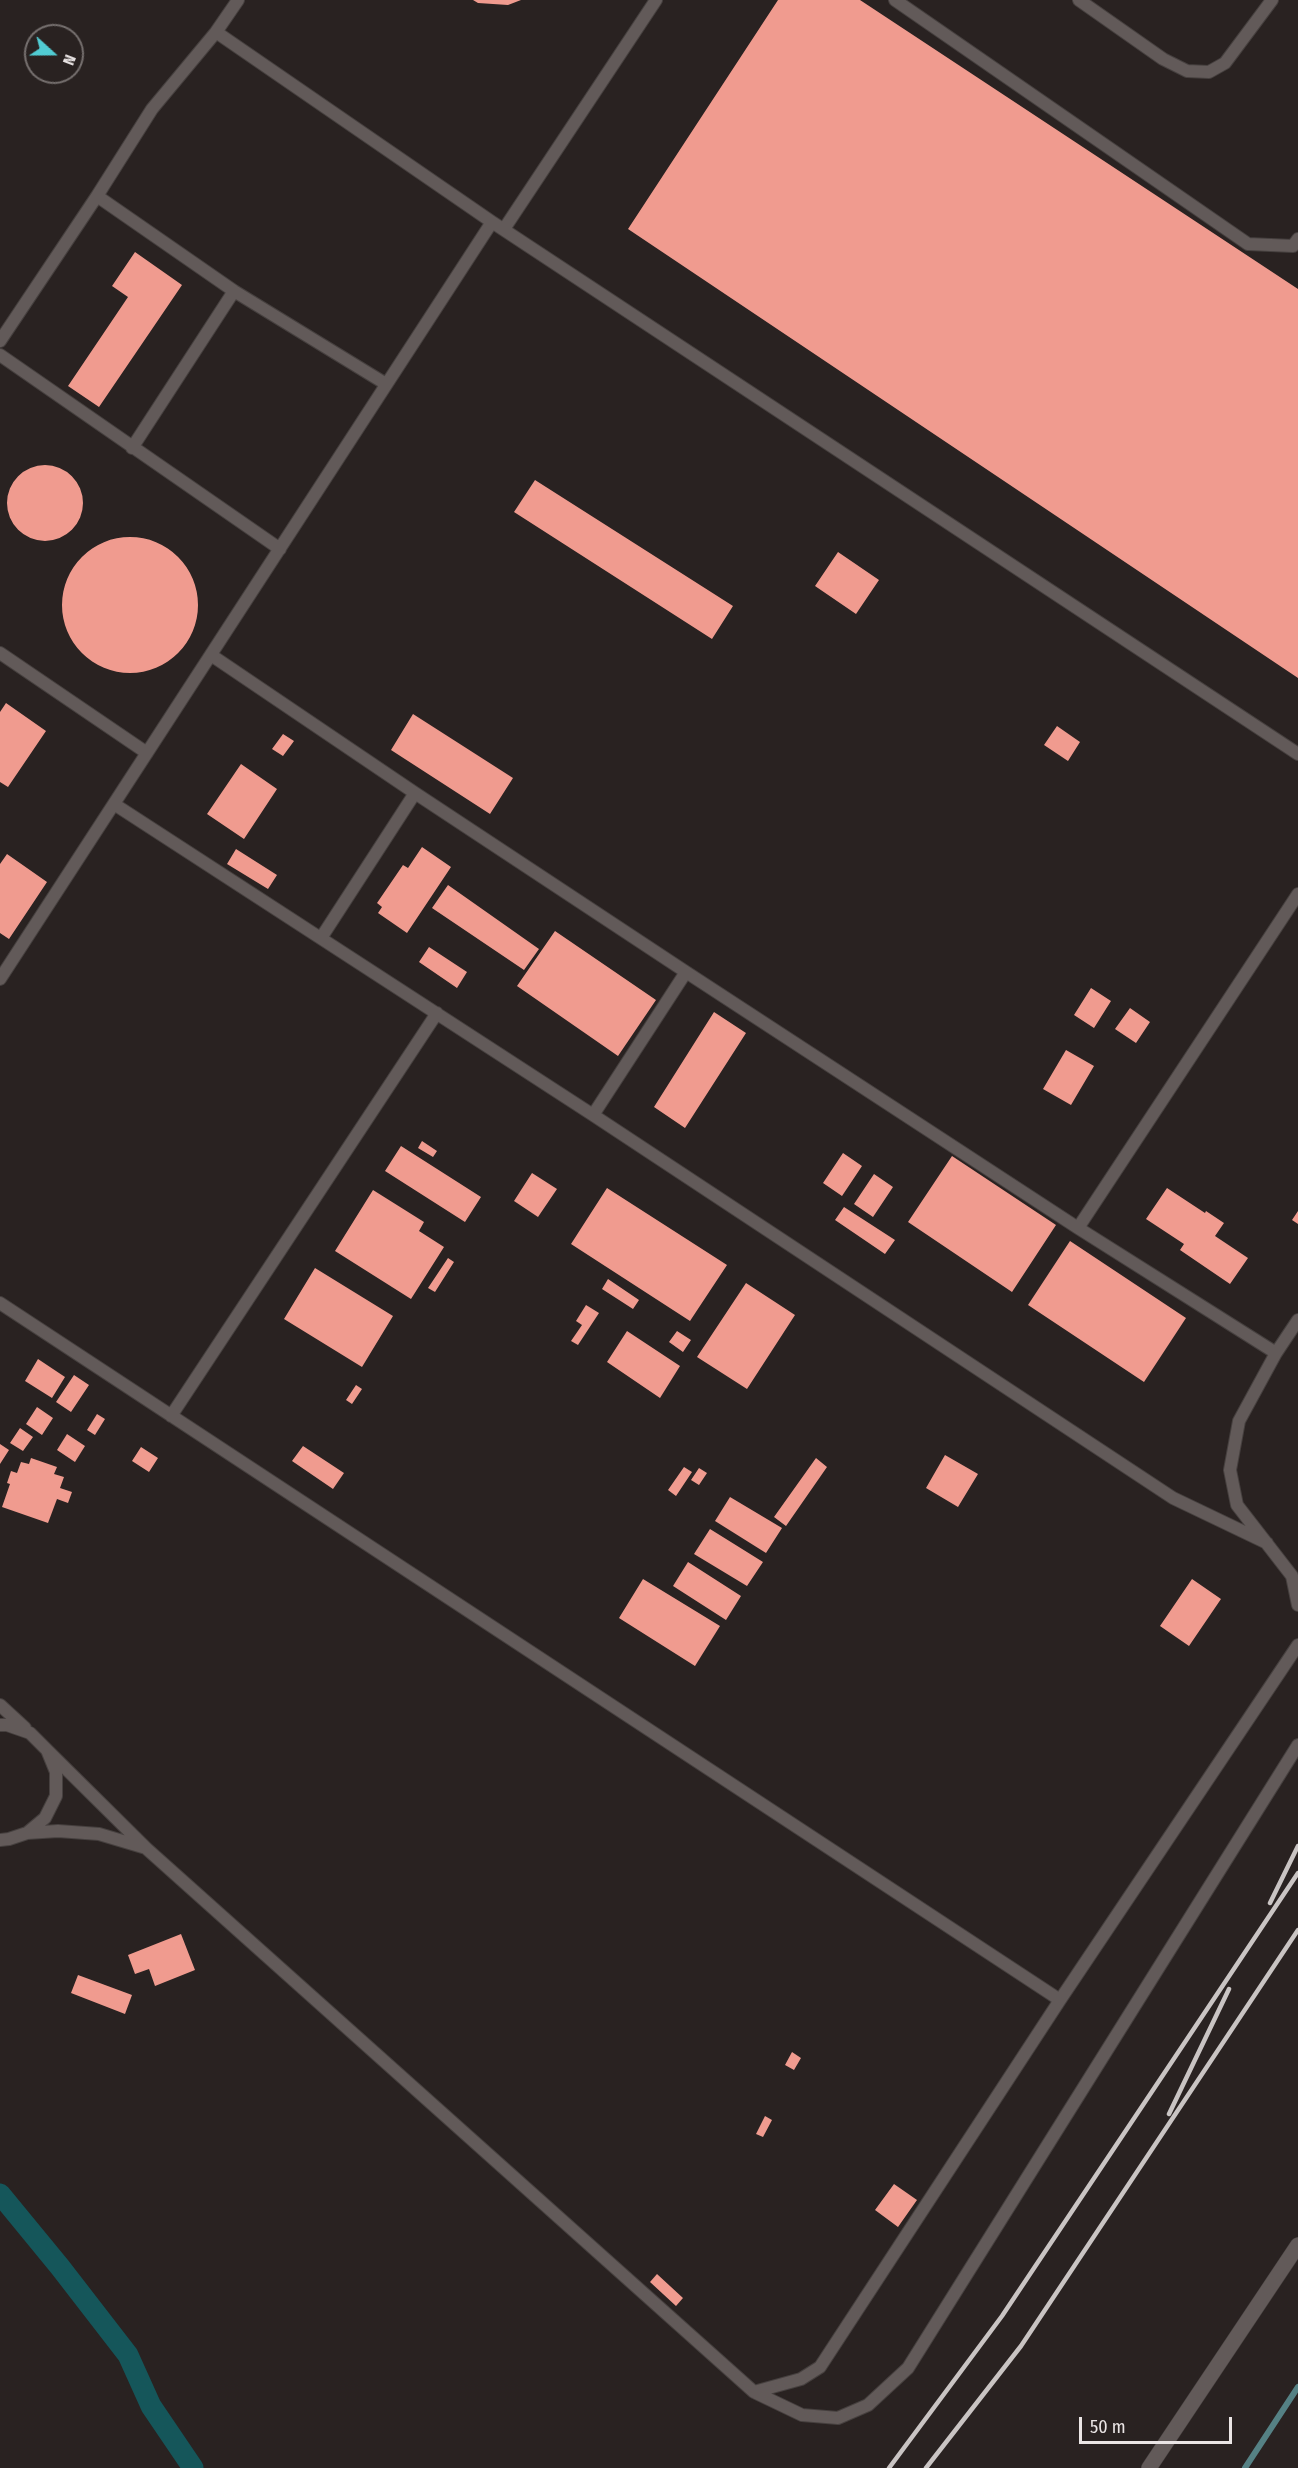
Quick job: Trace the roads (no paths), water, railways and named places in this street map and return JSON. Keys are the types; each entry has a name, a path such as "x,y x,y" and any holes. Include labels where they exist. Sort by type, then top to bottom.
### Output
{"main road":[{"path":"1149,2468 1298,2245"}],"lane":[{"path":"0,341 152,109 216,32 238,0"},
{"path":"504,229 656,0"},
{"path":"895,0 1248,244 1293,246 1298,239"},
{"path":"1080,0 1163,59 1187,71 1209,72 1226,63 1272,0"},
{"path":"216,32 492,222 1298,754"},
{"path":"97,196 234,291 386,384"},
{"path":"0,979 492,222"},
{"path":"132,448 234,291"},
{"path":"0,355 280,549"},
{"path":"0,653 147,753"},
{"path":"211,655 686,972 1078,1228 1276,1353"},
{"path":"321,938 415,793"},
{"path":"114,804 593,1115 1173,1498 1266,1543"},
{"path":"1078,1228 1298,894"},
{"path":"593,1115 686,972"},
{"path":"171,1416 437,1013"},
{"path":"0,1303 1060,2001"},
{"path":"1298,1320 1276,1353 1239,1420 1230,1470 1237,1505 1292,1576 1298,1605"},
{"path":"754,2391 801,2379 820,2367 1060,2001 1298,1645"},
{"path":"0,1705 147,1849 754,2391 802,2415 838,2418 868,2405 908,2368 1298,1745"},
{"path":"0,1725 7,1725 30,1733"},
{"path":"27,1833 45,1818 56,1796 56,1772 47,1750"},
{"path":"0,1840 27,1833 58,1831 99,1834 147,1849"}],"waterway":[{"path":"0,2194 128,2355 151,2406 193,2468"},
{"path":"1245,2468 1298,2387"}],"railway":[{"path":"1270,1903 1298,1846"},
{"path":"889,2468 1002,2316 1298,1873"},
{"path":"926,2468 1021,2346 1298,1930"},
{"path":"1169,2114 1229,1989"}]}
